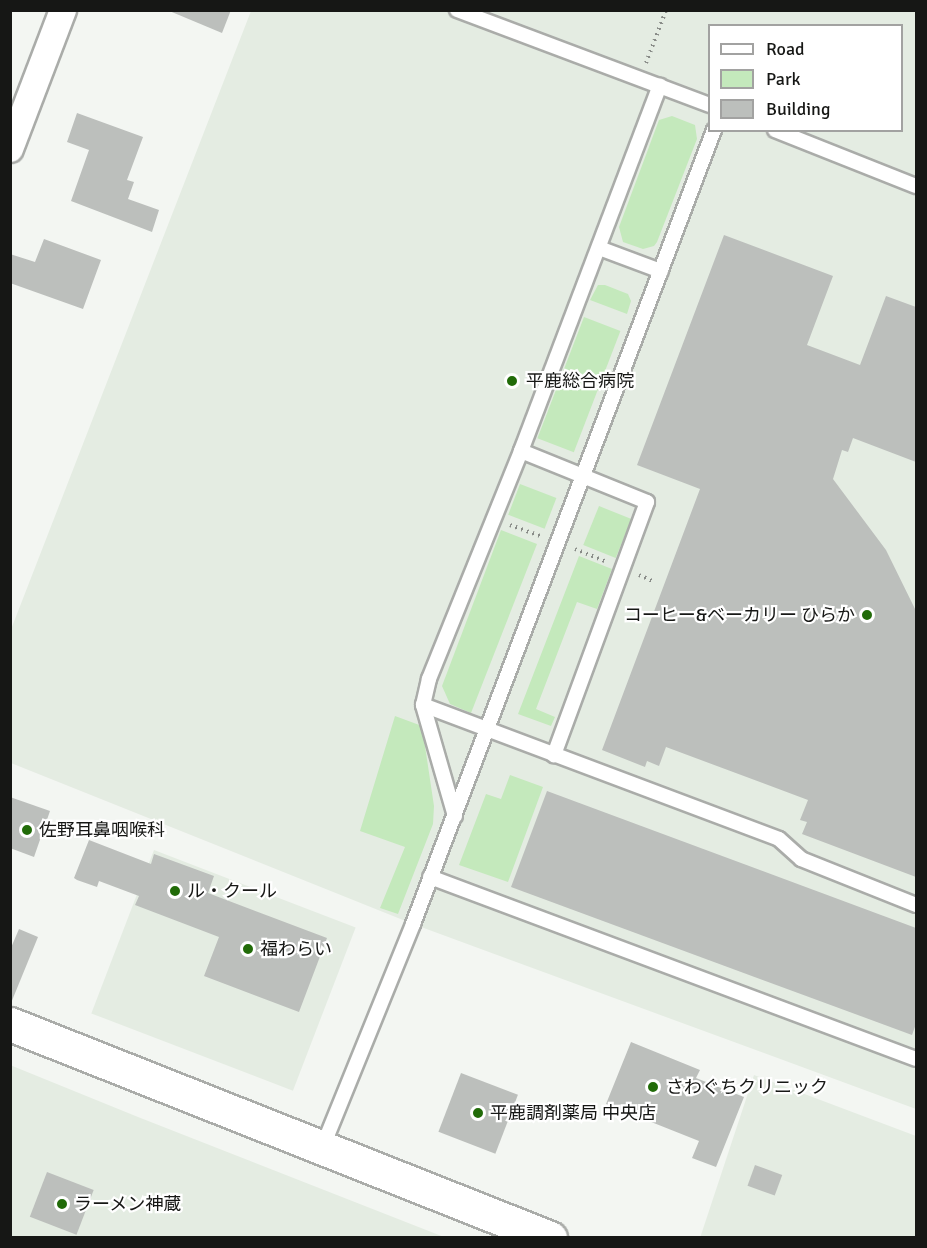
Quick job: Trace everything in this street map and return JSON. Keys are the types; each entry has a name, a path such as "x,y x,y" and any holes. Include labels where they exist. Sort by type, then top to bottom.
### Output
{"street":[{"path":"10,149 63,10"},
{"path":"10,1024 323,1146 550,1238"}],"lane":[{"path":"457,10 708,104"},
{"path":"454,816 423,705 429,678 521,451 660,86"},
{"path":"323,1146 487,731 713,132"},
{"path":"780,132 916,186"},
{"path":"599,248 661,271"},
{"path":"521,451 647,502 554,755"},
{"path":"423,705 779,839 801,859 916,905"},
{"path":"434,742 440,726 461,720"},
{"path":"430,877 916,1059"}],"shaded area":[{"name":"平鹿総合病院","path":"251,11 916,11 916,1109 413,924 11,763 10,632"},
{"path":"154,850 356,927 293,1091 91,1013"},
{"path":"10,1065 138,1117 444,1237 11,1237"},
{"path":"754,1075 916,1136 916,1237 700,1238"}],"green space":[{"path":"672,116 695,125 697,139 657,242 654,246 643,249 623,242 619,227 659,120"},
{"path":"598,285 605,285 628,294 631,301 627,314 590,300"},
{"path":"584,317 620,331 574,452 537,438"},
{"path":"520,484 556,498 545,529 508,515"},
{"path":"599,506 631,519 616,558 583,545"},
{"path":"501,530 537,544 471,713 450,704 442,686"},
{"path":"579,556 612,569 597,609 577,602 536,709 555,717 551,726 518,714"},
{"path":"395,716 422,726 434,806 433,824 398,914 380,908 405,847 360,831"},
{"path":"510,775 543,787 508,882 459,865 486,794 501,799"}],"building":[{"path":"167,10 231,10 222,33"},
{"path":"77,113 143,137 127,180 134,182 128,199 159,210 152,232 71,201 89,150 67,142"},
{"path":"724,235 833,276 807,345 860,365 886,296 916,307 916,462 853,438 848,452 842,450 833,479 886,550 916,611 916,877 802,834 807,822 800,820 808,800 666,747 659,766 647,761 645,767 602,750 700,489 637,465"},
{"path":"44,239 101,260 83,309 10,283 10,254 35,262"},
{"path":"547,791 916,928 916,1024 912,1035 511,887"},
{"name":"佐野耳鼻咽喉科","path":"10,797 50,811 34,857 10,848"},
{"path":"89,840 151,864 154,854 214,876 208,893 327,938 299,1012 204,976 219,937 135,905 139,896 99,881 97,887 74,878"},
{"path":"19,929 38,937 11,1003 10,950"},
{"path":"631,1042 700,1070 696,1078 744,1097 716,1167 692,1158 699,1141 606,1104"},
{"name":"平鹿調剤薬局 中央店","path":"461,1073 518,1095 495,1154 438,1132"},
{"path":"755,1165 782,1175 775,1196 747,1186"},
{"name":"ラーメン神蔵","path":"47,1172 94,1190 76,1235 30,1217"}],"place":[{"name":"平鹿総合病院","path":"512,381"},
{"name":"コーヒー&ベーカリー ひらか","path":"867,615"},
{"name":"佐野耳鼻咽喉科","path":"27,830"},
{"name":"ル・クール","path":"175,891"},
{"name":"福わらい","path":"248,949"},
{"name":"さわぐちクリニック","path":"653,1087"},
{"name":"平鹿調剤薬局 中央店","path":"478,1113"},
{"name":"ラーメン神蔵","path":"62,1204"}]}
